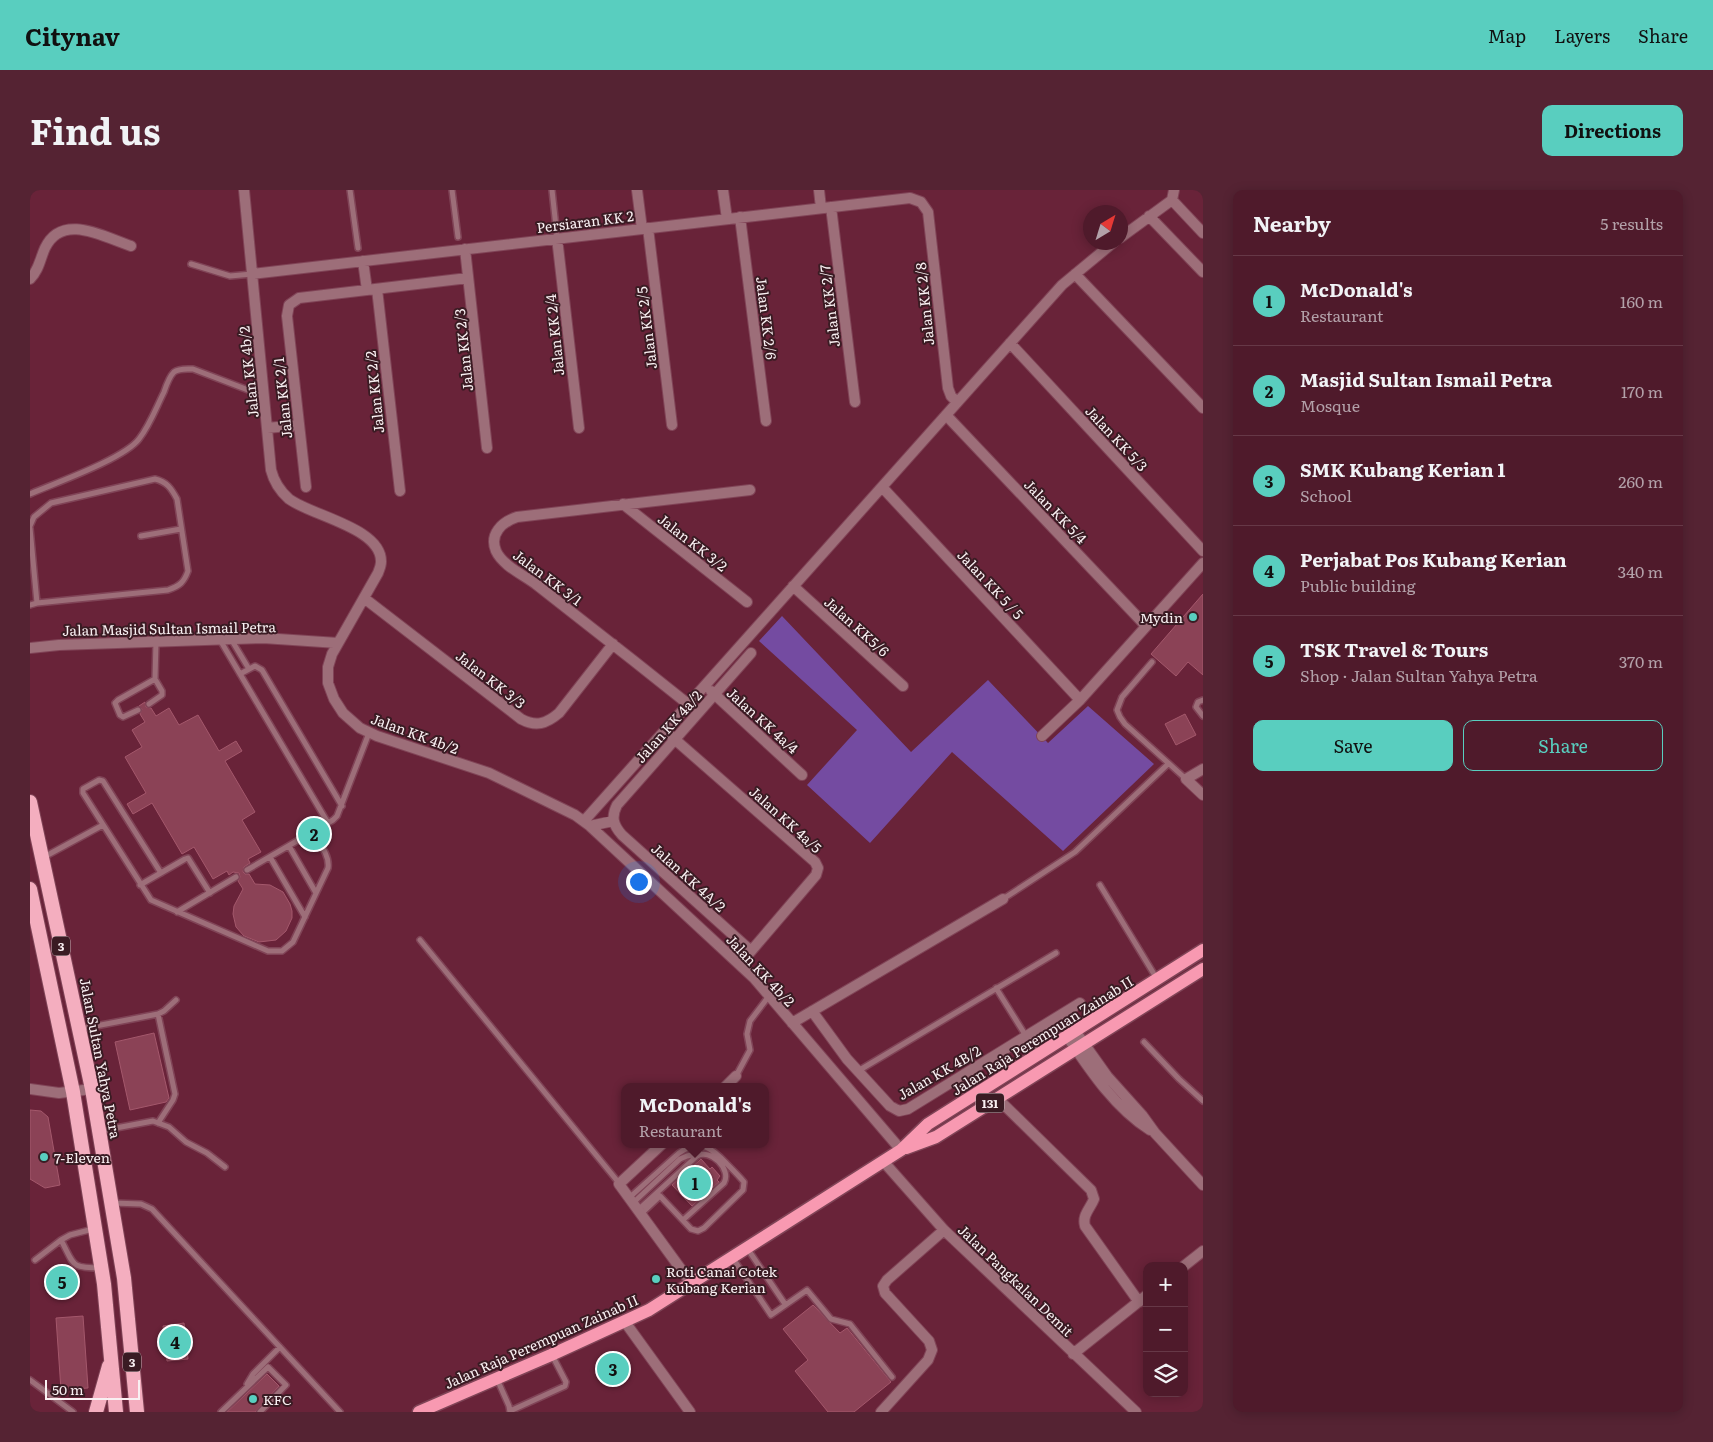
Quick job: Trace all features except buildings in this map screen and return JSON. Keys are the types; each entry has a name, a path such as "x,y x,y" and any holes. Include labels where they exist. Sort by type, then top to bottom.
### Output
{"highway":[{"name":"Jalan Sultan Yahya Petra","path":"30,802 92,1089 124,1278 137,1412"},
{"name":"3","path":"30,889 73,1092 101,1268 116,1412"},
{"path":"96,1412 111,1358"},
{"path":"133,1375 147,1412"}],"main road":[{"name":"Jalan Raja Perempuan Zainab II","path":"901,1150 928,1124 1203,950"},
{"name":"Jalan Raja Perempuan Zainab II","path":"419,1412 649,1310 883,1161 901,1150 936,1137 1203,969"}],"street":[{"name":"Jalan KK 4b/2","path":"244,190 271,470 274,479 280,489 298,504 360,532 370,539 378,550 381,561 378,574 338,643 328,667 328,683 334,699 343,714 360,728 489,773 520,787 587,823 740,964 901,1150"},
{"name":"Jalan KK 2/5","path":"637,190 645,228 672,425"},
{"path":"723,190 727,219"},
{"name":"Jalan KK 2/7","path":"819,190 826,207 855,402"},
{"name":"Persiaran KK 2","path":"252,274 826,207 909,194 921,202"},
{"path":"1128,232 1173,195 1203,233"},
{"name":"Jalan KK 2/8","path":"921,202 928,212 948,388 951,396 957,402"},
{"path":"1149,216 1203,272"},
{"name":"Jalan KK 2/6","path":"740,217 766,422"},
{"path":"30,279 36,273 50,239 64,229 81,229 131,246"},
{"name":"Jalan KK 2/4","path":"557,238 579,428"},
{"name":"Jalan KK 2/3","path":"465,249 488,448"},
{"path":"587,823 664,730 1062,285 1104,250"},
{"name":"Jalan KK 2/2","path":"363,261 372,290 400,491"},
{"path":"1075,274 1203,408"},
{"path":"372,290 468,278"},
{"name":"Jalan KK 2/1","path":"306,487 287,316 289,306 299,298 372,290"},
{"name":"Jalan KK 5/3","path":"1010,343 1203,551"},
{"name":"Jalan KK 5/4","path":"946,415 1146,626"},
{"path":"267,428 299,425"},
{"name":"Jalan KK 5 / 5","path":"882,487 1080,700"},
{"name":"Jalan KK 3/1","path":"688,704 503,560 497,553 494,544 495,536 499,527 507,520 517,517 750,490"},
{"name":"Jalan KK 3/2","path":"623,504 747,602"},
{"path":"1042,736 1080,700 1203,563"},
{"name":"Jalan KK5/6","path":"793,586 902,686"},
{"name":"Jalan KK 3/3","path":"364,598 513,714 530,724 540,724 550,720 559,713 613,644"},
{"name":"Jalan Masjid Sultan Ismail Petra","path":"30,648 59,645 263,638 338,643"},
{"name":"Jalan KK 4a/2","path":"613,821 613,812 617,805 751,652"},
{"name":"Jalan KK 4a/4","path":"705,685 802,774"},
{"name":"Jalan KK 4a/5","path":"664,730 817,865 818,872 816,875 740,964"},
{"path":"1203,768 1186,779 1203,795"},
{"path":"587,823 613,821"},
{"name":"Jalan KK 4A/2","path":"613,821 622,835 751,950"},
{"path":"792,1023 1003,899"},
{"name":"Jalan KK 4B/2","path":"812,1011 847,1059 890,1106 903,1111 1080,1003"},
{"path":"1071,1034 1142,1115 1155,1133 1203,1185"},
{"path":"1026,1036 1038,1055"},
{"path":"729,1083 736,1076"},
{"path":"30,1089 59,1093 92,1089"},
{"path":"997,1098 1091,1190 1094,1199 1085,1214 1083,1220 1085,1226 1143,1299 1074,1354"},
{"path":"658,1148 620,1184 691,1283"},
{"name":"Jalan Pangkalan Demit","path":"883,1161 944,1230 1136,1412"},
{"path":"881,1412 928,1360 932,1350 929,1341 885,1293 883,1286 887,1280 944,1230"},
{"path":"1188,1263 1203,1251"},
{"path":"625,1322 690,1412"}],"lane":[{"path":"350,190 358,248"},
{"path":"452,190 458,237"},
{"path":"552,190 556,227"},
{"path":"191,264 230,276 252,274"},
{"path":"30,494 108,460 138,441 148,426 170,379 175,372 183,368 193,369 264,396"},
{"path":"30,605 168,590 178,587 188,571 177,498 172,489 164,482 155,479 51,503 34,517 30,527 37,603"},
{"path":"141,536 182,529"},
{"path":"219,639 328,823"},
{"path":"231,639 249,669"},
{"path":"149,704 162,695 162,691 154,679 156,641"},
{"path":"1152,662 1122,697 1117,710 1125,724 1186,779"},
{"path":"240,674 255,666 262,670 342,806"},
{"path":"138,710 123,717 120,715 115,703 154,679"},
{"path":"1203,700 1198,702 1196,707 1203,716"},
{"path":"247,870 337,816 370,732"},
{"path":"1003,899 1075,852 1168,764"},
{"path":"160,873 103,781 100,779 84,788 82,791 151,900 263,950 272,952 290,946 328,868 329,862 327,857 312,832"},
{"path":"42,858 103,825"},
{"path":"289,846 316,893"},
{"path":"270,857 305,917"},
{"path":"140,885 188,858 210,892"},
{"path":"177,912 236,877"},
{"path":"1100,885 1157,979"},
{"path":"420,940 620,1184"},
{"path":"858,1071 1056,953"},
{"path":"996,988 1026,1036"},
{"path":"736,1076 750,1050 747,1034 750,1021 769,996"},
{"path":"79,1029 158,1014 176,1000"},
{"path":"158,1014 175,1094 158,1122"},
{"path":"1144,1042 1203,1101"},
{"path":"99,1131 148,1121 158,1122 169,1127 186,1142 207,1153 225,1167"},
{"path":"636,1205 647,1182 679,1152 686,1148"},
{"path":"647,1182 694,1231 701,1230 743,1190 744,1182 715,1152 708,1148"},
{"path":"636,1205 658,1194 697,1156 705,1153"},
{"path":"636,1205 651,1187 684,1157 705,1153 713,1157 724,1168 726,1178 724,1183 683,1220"},
{"path":"111,1203 140,1204 152,1209 340,1412"},
{"path":"35,1260 70,1235 95,1228"},
{"path":"61,1240 74,1264 78,1267 101,1268"},
{"path":"747,1247 785,1304"},
{"path":"732,1257 771,1315 807,1290 831,1319 850,1324 892,1377"},
{"path":"246,1387 253,1374 280,1346"},
{"path":"497,1378 510,1411 565,1386 566,1382 551,1355"},
{"path":"222,1412 268,1367 286,1383 286,1386 260,1412"},
{"path":"30,1380 73,1412"}],"shaded area":[{"path":"782,616 911,752 988,680 1048,743 1088,706 1154,764 1063,851 952,752 870,843 807,785 857,730 759,641"}],"place":[{"name":"Mydin","path":"1193,617"},
{"name":"Masjid Sultan Ismail Petra","path":"314,834"},
{"name":"7-Eleven","path":"44,1157"},
{"name":"McDonald's","path":"695,1183"},
{"name":"Roti Canai Cotek Kubang Kerian","path":"656,1279"},
{"name":"TSK Travel & Tours","path":"62,1282"},
{"name":"Perjabat Pos Kubang Kerian","path":"175,1342"},
{"name":"SMK Kubang Kerian 1","path":"613,1369"},
{"name":"KFC","path":"253,1399"}]}
